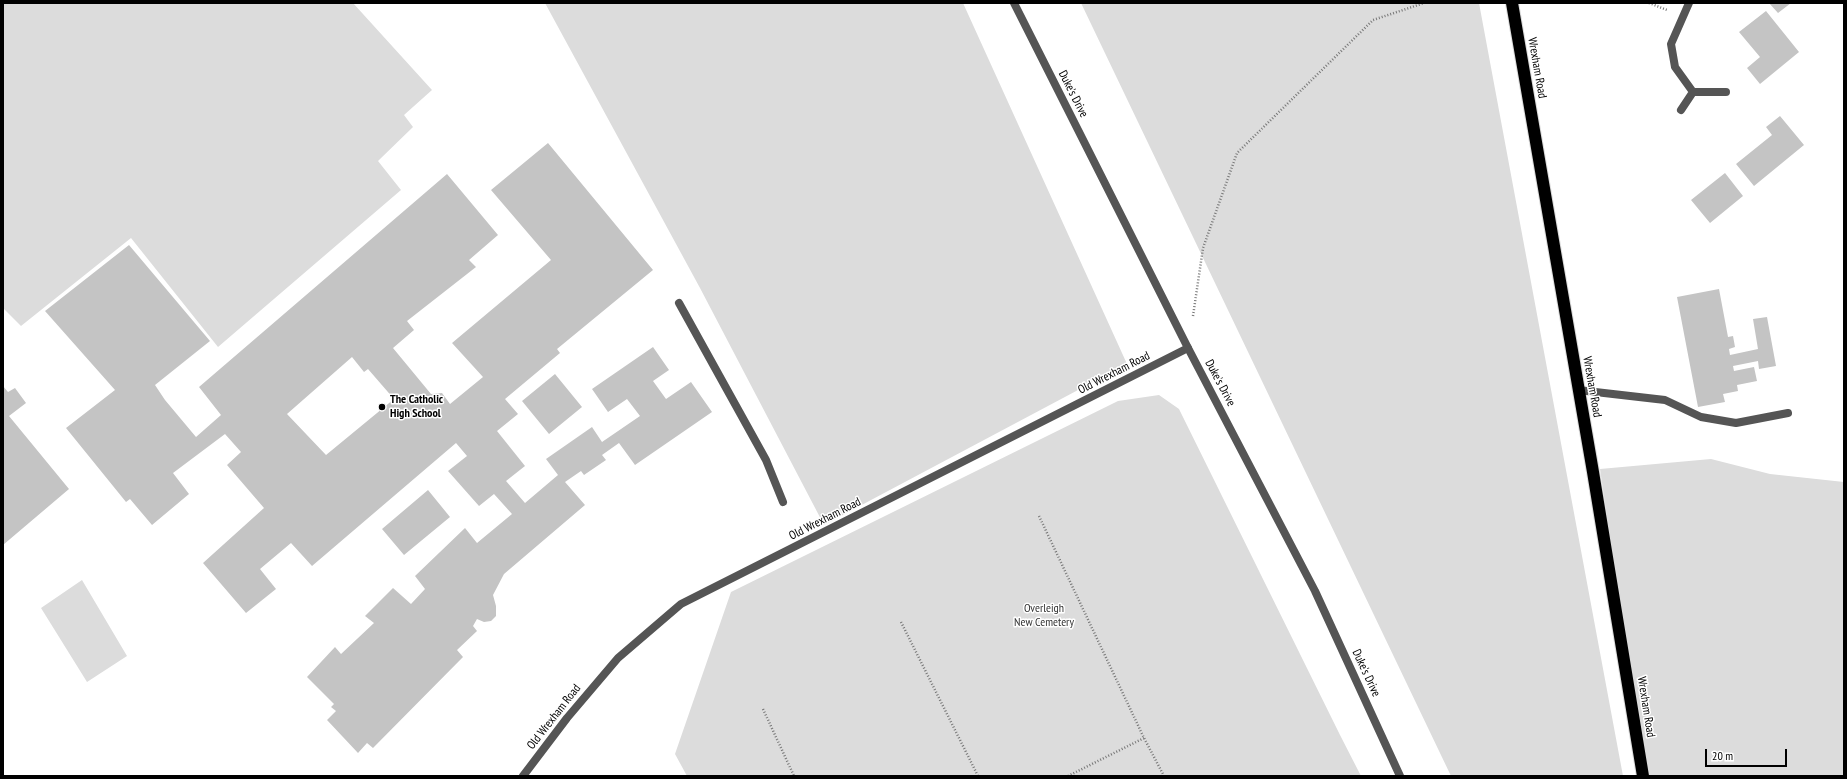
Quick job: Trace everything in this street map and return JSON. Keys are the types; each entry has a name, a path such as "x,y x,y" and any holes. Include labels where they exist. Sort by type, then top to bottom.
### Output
{"highway":[{"name":"Wrexham Road","path":"1512,3 1643,776"}],"street":[{"name":"Duke's Drive","path":"1014,3 1188,348 1314,591 1400,776"},
{"path":"1689,3 1671,44 1675,67 1694,92"},
{"path":"1694,92 1726,92"},
{"path":"1681,110 1694,92"},
{"path":"679,303 766,460 783,502"},
{"name":"Old Wrexham Road","path":"524,776 567,718 618,658 681,604 1188,348"},
{"path":"1578,390 1665,400 1702,417 1736,423 1788,413"}],"path":[{"path":"1188,348 1203,248 1237,154 1373,20 1424,3"},
{"path":"1038,516 1144,738 1164,776"},
{"path":"901,622 978,776"},
{"path":"763,709 794,776"},
{"path":"1068,776 1144,738"}],"green space":[{"path":"3,3 353,3 432,90 404,115 413,127 378,161 401,190 218,347 131,238 21,326 3,308"},
{"path":"545,3 963,3 1127,364 824,525 700,288"},
{"path":"1081,3 1479,3 1623,776 1451,776"},
{"name":"Overleigh New Cemetery","path":"1159,395 1179,409 1361,776 687,776 675,754 731,592 1118,401"},
{"path":"1711,459 1770,474 1844,482 1844,776 1645,776 1600,469"},
{"path":"82,580 127,656 87,682 41,608"}],"building":[{"path":"1769,3 1791,3 1778,13"},
{"path":"1766,11 1799,52 1760,84 1747,68 1760,57 1739,32"},
{"path":"1780,116 1804,145 1754,186 1736,164 1772,135 1766,127"},
{"path":"548,143 653,270 557,349 560,353 505,399 518,414 497,431 525,466 506,481 525,503 558,475 546,459 592,427 602,442 640,416 627,399 608,412 592,389 653,347 669,370 653,381 666,399 691,382 712,412 635,465 619,443 602,455 606,460 584,475 581,471 565,482 585,505 504,574 493,595 496,606 496,616 491,621 484,622 477,619 473,626 477,631 457,650 463,657 373,748 367,743 358,753 327,720 336,711 331,707 334,704 307,677 335,647 341,654 374,623 365,616 393,588 411,604 425,589 415,576 465,528 477,543 512,514 494,494 479,506 448,471 467,456 456,443 312,566 291,543 260,569 276,589 246,613 203,563 264,508 227,465 241,452 225,434 173,473 189,494 152,525 130,499 126,502 66,428 115,390 45,311 129,245 210,341 155,385 165,400 196,437 221,415 199,387 447,174 498,235 469,260 476,267 407,321 414,330 393,348 431,394 442,393 450,404 483,377 452,343 551,260 491,190","holes":["352,357 364,372 368,369 394,399 326,455 287,414"]},
{"path":"1725,173 1743,196 1710,223 1691,200"},
{"path":"1719,289 1728,337 1733,336 1735,347 1729,349 1730,355 1758,349 1753,319 1767,317 1776,366 1759,369 1758,361 1733,366 1734,371 1754,367 1757,381 1737,385 1738,391 1723,394 1725,402 1698,407 1677,297"},
{"path":"555,374 582,407 549,434 522,401"},
{"path":"3,386 8,392 15,388 26,403 9,416 69,489 3,545"},
{"path":"428,490 450,517 404,555 382,529"}],"place":[{"name":"The Catholic High School","path":"382,407"}]}
